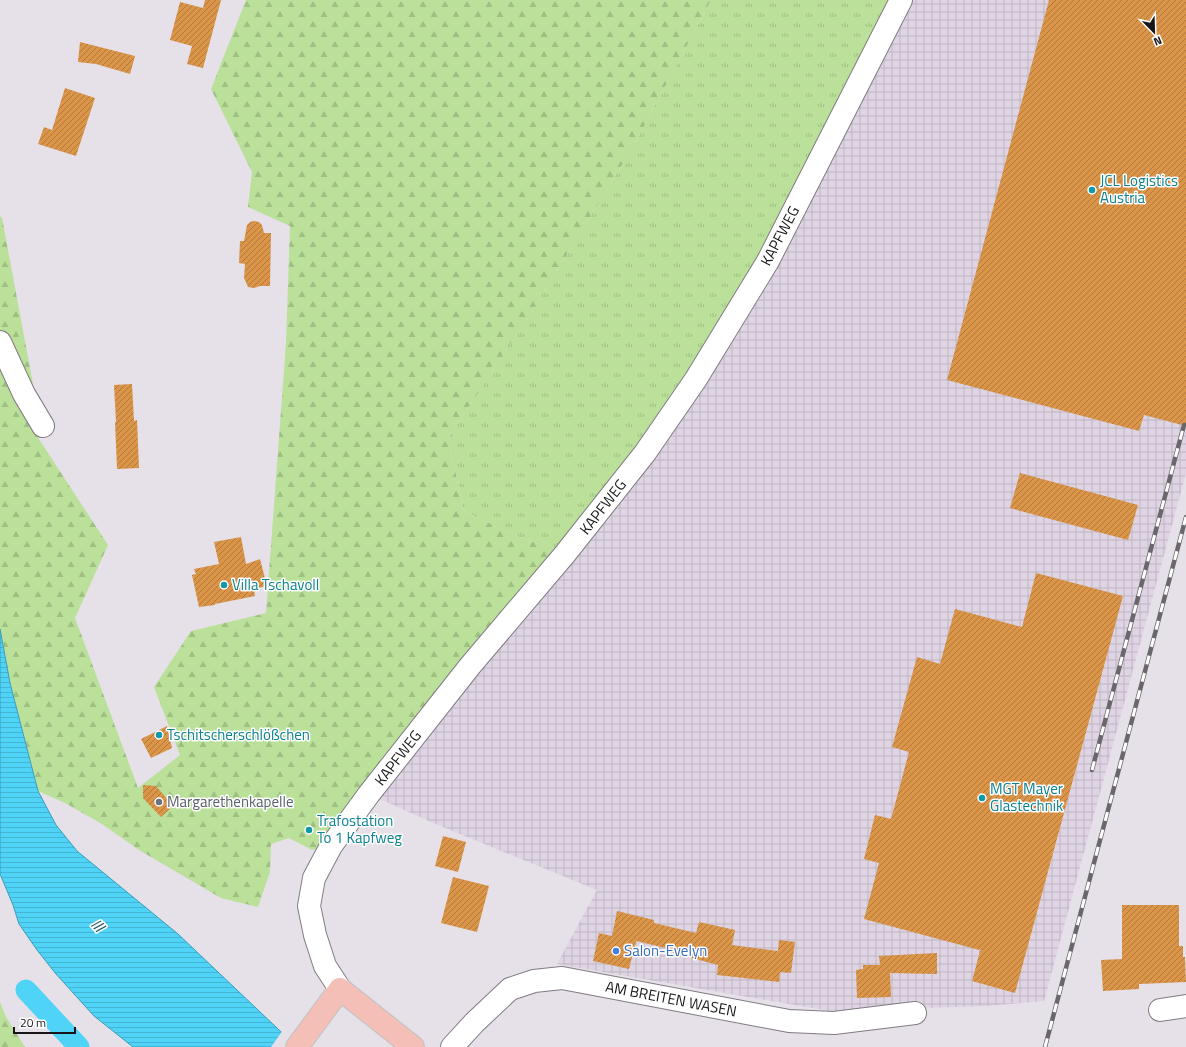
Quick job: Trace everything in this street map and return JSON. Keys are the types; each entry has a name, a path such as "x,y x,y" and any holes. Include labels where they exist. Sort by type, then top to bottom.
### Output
{"main road":[{"path":"297,1047 340,989 413,1047"}],"street":[{"name":"KAPFWEG","path":"340,989 325,966 315,935 309,906 314,878 331,846 369,794 470,666 579,536 644,453 696,379 768,261 901,0"},
{"path":"0,342 24,394 43,426"},
{"name":"AM BREITEN WASEN","path":"452,1047 474,1023 510,989 534,981 562,978 789,1021 834,1023 915,1013"},
{"path":"1160,1010 1186,1006"}],"shaded area":[{"path":"901,0 1186,0 1186,473 1044,1001 986,1006 830,1011 557,964 597,890 438,825 369,794"}],"green space":[{"path":"246,0 711,0 633,147 525,322 448,438 464,511 507,532 565,554 331,846 312,850 289,838 271,844 270,872 258,907 221,898 139,850 102,824 65,803 38,791 10,683 0,629 0,216 2,218 33,384 33,430 108,545 75,618 138,788 180,755 154,687 191,631 266,613 286,343 290,226 248,207 252,172 211,89"},
{"path":"711,0 901,0 768,261 565,554 507,532 464,511 448,438 525,322 633,147"},
{"path":"0,1002 6,1017 25,1047 0,1047"}],"water":[{"name":"Ill","path":"0,629 10,683 38,791 56,825 77,851 178,934 297,1047 133,1047 94,1016 56,974 37,950 19,924 0,874"}],"pier":[{"path":"283,1030 298,1046 299,1047 271,1047"}],"building":[{"path":"205,0 221,0 203,68 187,64 192,46 170,40 180,2 203,8"},
{"name":"JCL Logistics Austria","path":"1049,0 1186,0 1186,426 1144,415 1139,431 947,380"},
{"path":"80,42 135,56 130,74 96,64 78,62"},
{"path":"65,88 95,98 76,156 38,144 44,127 52,130"},
{"path":"254,221 259,222 262,225 264,233 271,233 270,286 260,286 254,288 248,287 244,278 245,264 239,263 240,241 244,241 247,225"},
{"path":"132,384 134,421 137,420 139,468 117,469 114,385"},
{"path":"1020,473 1138,505 1128,540 1010,508"},
{"name":"Villa Tschavoll","path":"241,537 246,564 260,559 267,586 254,589 255,596 199,607 192,575 196,574 194,569 219,564 214,542"},
{"name":"MGT Mayer Glastechnik","path":"1036,573 1123,596 1015,993 972,981 980,951 983,951 864,919 879,863 864,859 875,815 891,819 909,752 892,747 917,657 940,664 955,609 1022,627"},
{"name":"Tschitscherschlößchen","path":"167,726 172,748 151,758 141,739"},
{"name":"Margarethenkapelle","path":"143,785 156,786 173,806 161,817 143,798"},
{"path":"443,836 466,842 458,872 435,866"},
{"path":"453,877 489,886 477,932 441,923"},
{"path":"1122,905 1179,905 1179,946 1183,946 1186,982 1139,984 1139,989 1103,991 1101,960 1122,959"},
{"path":"617,911 654,920 654,923 696,933 699,922 735,930 732,945 778,951 779,940 795,942 791,973 780,972 779,982 717,975 718,965 670,952 670,949 636,941 629,969 593,961 599,933 612,936"},
{"path":"937,953 937,974 890,973 891,997 857,998 856,970 863,969 863,965 880,965 879,956"}],"waterway":[{"path":"26,990 79,1047"}],"railway":[{"path":"1092,770 1184,425"},
{"path":"1045,1047 1186,517"}],"place":[{"name":"JCL Logistics Austria","path":"1092,190"},
{"name":"Villa Tschavoll","path":"224,585"},
{"name":"Tschitscherschlößchen","path":"159,735"},
{"name":"MGT Mayer Glastechnik","path":"982,798"},
{"name":"Margarethenkapelle","path":"159,802"},
{"name":"Trafostation To 1 Kapfweg","path":"309,830"},
{"name":"Salon-Evelyn","path":"616,951"}]}
